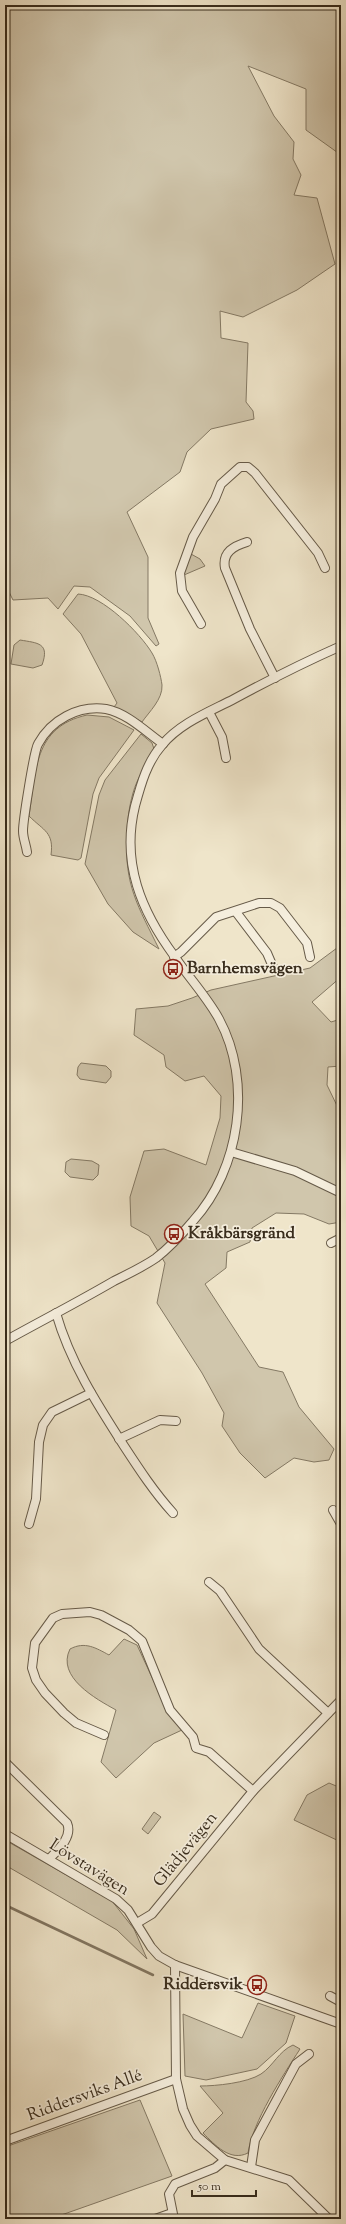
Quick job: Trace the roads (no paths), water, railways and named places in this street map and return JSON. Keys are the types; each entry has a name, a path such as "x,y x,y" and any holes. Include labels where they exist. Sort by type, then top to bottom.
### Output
{"street":[{"path":"201,624 182,591 180,573 193,537 215,499 221,484 240,466 248,466 255,473 318,553 325,568"},
{"path":"247,542 231,549 225,557 224,564 250,629 275,678"},
{"path":"5,1341 157,1257 193,1222 218,1187 231,1152 238,1109 237,1086 228,1042 220,1021 208,1001 174,956 146,912 134,879 130,859 131,822 140,787 150,762 162,744 183,726 275,678 341,646"},
{"path":"27,852 23,831 37,746 59,720 74,712 91,708 107,709 141,727 162,744"},
{"path":"209,712 222,738 226,758"},
{"path":"174,956 181,952 216,917 236,912 260,903 275,904 307,942 310,957"},
{"path":"236,912 267,953 273,967"},
{"path":"231,1152 295,1171 341,1193"},
{"path":"331,1244 341,1238"},
{"path":"56,1313 71,1354 91,1393 119,1439 156,1494 173,1513"},
{"path":"29,1524 36,1499 39,1442 42,1425 52,1412 91,1393"},
{"path":"119,1439 160,1420 176,1421"},
{"path":"333,1510 341,1524"},
{"path":"209,1582 220,1591 259,1649 328,1712"},
{"path":"104,1735 76,1723 45,1693 36,1680 32,1668 35,1643 53,1618 62,1614 90,1612 101,1615 129,1630 142,1641 170,1710 193,1737 196,1748 209,1752 253,1791"},
{"name":"Glädjevägen","path":"137,1922 152,1914 253,1791 341,1700"},
{"path":"5,1762 67,1823 70,1829 68,1836 49,1860"},
{"name":"Lövstavägen","path":"5,1834 116,1899 128,1910 137,1922 151,1948 159,1956 175,1965 341,2024"},
{"path":"175,1965 176,2079 183,2109 190,2125 197,2136 225,2160 289,2180 329,2219"},
{"path":"330,1996 341,2002"},
{"path":"251,2167 255,2140 296,2064 309,2054"},
{"name":"Riddersviks Allé","path":"5,2141 176,2079"},
{"path":"155,2219 173,2216 169,2194 174,2184 215,2168 225,2160"}],"waterway":[{"path":"5,1905 153,1975"}],"place":[{"name":"Barnhemsvägen","path":"173,969"},
{"name":"Kråkbärsgränd","path":"174,1234"},
{"name":"Riddersvik","path":"257,1985"}]}
